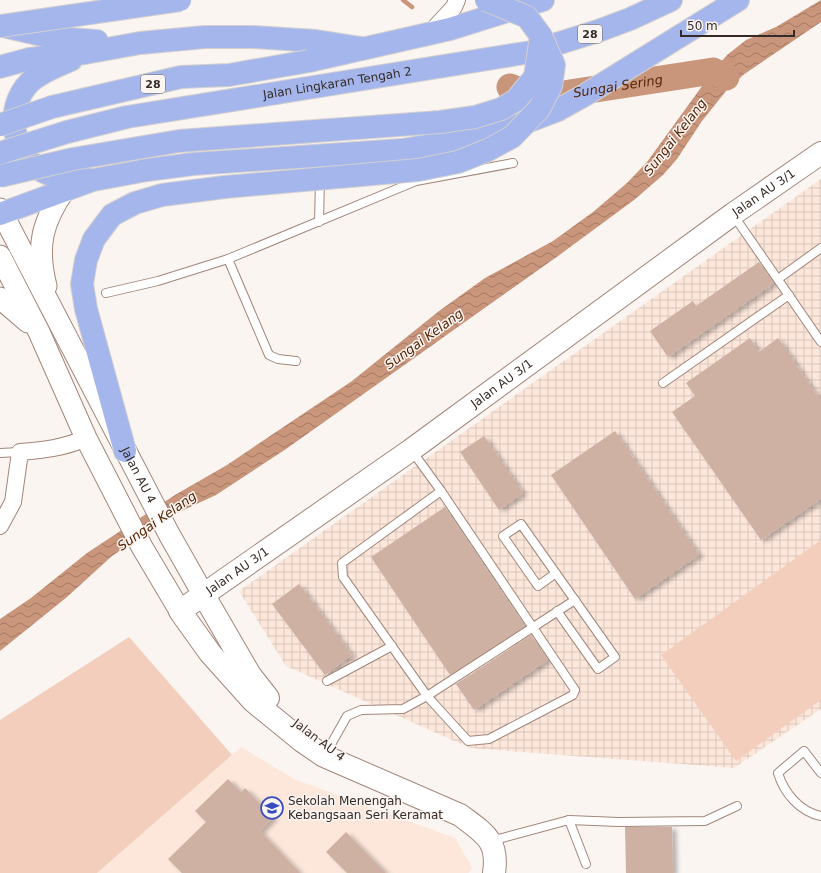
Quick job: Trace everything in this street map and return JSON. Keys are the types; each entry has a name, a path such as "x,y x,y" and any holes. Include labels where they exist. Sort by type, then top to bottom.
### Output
{"highway":[{"path":"0,25 180,0"},
{"path":"126,451 86,309 82,284 86,260 94,239 112,215 135,203 162,195 225,187 418,170 458,162 488,150 512,137 539,109 551,86 554,65 541,36 527,17 486,0"},
{"name":"Jalan Lingkaran Tengah 2","path":"0,153 67,132 127,117 531,52 598,31 630,19 671,0"},
{"path":"1,212 93,180 194,164 321,162 445,144 493,135 558,110 690,31 738,0"},
{"name":"28","path":"0,125 52,107 181,77 229,74 309,61 431,32 450,29 533,3"},
{"path":"0,25 56,38 140,43"},
{"path":"0,176 73,159 179,141 440,122 475,117 501,109 516,100 535,77 541,36"},
{"path":"0,67 29,59 85,53 140,43 205,37 253,37 316,41 361,48"},
{"path":"85,53 37,76 27,85 16,105 14,131 27,159 44,172 61,176 93,180"}],"main road":[{"name":"Jalan AU 3/1","path":"180,610 411,450 733,214 821,153"},
{"name":"Jalan AU 4","path":"203,594 250,675 268,698 292,721 327,751 357,770 460,815 479,829 491,841"},
{"name":"Jalan AU 4","path":"180,610 210,653 254,701 302,742 327,751"},
{"path":"491,841 495,851 494,873"}],"street":[{"path":"431,32 454,7 457,0"},
{"path":"497,0 533,3"},
{"path":"53,311 44,278 41,248 42,234 51,208 65,189"},
{"name":"Jalan AU 4","path":"1,212 168,534 203,594"},
{"name":"Jalan AU 4","path":"0,256 39,332 86,438 142,546 180,610"},
{"path":"0,298 39,332"},
{"path":"0,526 12,502 20,452 55,449 72,445 86,438"}],"lane":[{"path":"319,222 321,162"},
{"path":"106,293 158,281 228,260 416,182 513,163"},
{"path":"733,214 821,342"},
{"path":"778,279 821,248"},
{"path":"228,260 269,355 278,359 296,361"},
{"path":"663,383 789,295"},
{"path":"411,450 441,491 575,690 573,695 489,739 468,741 427,696 343,577 342,563 441,491"},
{"path":"0,453 20,452"},
{"path":"556,573 538,586 503,536 521,524 556,573 615,657 598,669 557,611"},
{"path":"327,751 347,716 361,710 403,710 427,696 532,626 575,600"},
{"path":"328,681 392,646"},
{"path":"821,773 804,751 778,773 782,785 804,811 821,816"},
{"path":"491,841 569,820 619,822 705,821 737,806"},
{"path":"569,820 586,864"}],"shaded area":[{"path":"821,179 821,709 734,768 470,748 286,666 239,591"},
{"path":"821,540 821,700 736,761 661,655"},
{"path":"129,637 232,755 97,873 0,873 0,720"},
{"name":"Sekolah Menengah Kebangsaan Seri Keramat","path":"241,747 294,779 455,838 473,869 468,873 97,873"}],"water":[{"name":"Sungai Kelang","path":"821,0 821,22 743,75 726,91 702,121 677,159 663,175 634,200 558,256 286,449 216,495 177,513 112,556 67,597 0,651 0,619 31,598 87,553 175,495 227,465 352,381 439,311 485,278 553,241 593,212 627,183 647,162 713,71 727,55 746,40 776,27"}],"building":[{"path":"759,262 774,283 668,357 650,331 693,301 696,306"},
{"path":"750,338 759,352 778,338 821,401 821,499 761,540 672,412 695,396 686,383"},
{"path":"615,431 699,555 635,599 551,475"},
{"path":"484,436 523,493 499,510 460,452"},
{"path":"445,507 525,626 450,675 371,557"},
{"path":"299,584 352,655 325,675 272,604"},
{"path":"531,635 548,660 474,710 456,684"},
{"path":"228,779 241,792 245,788 273,817 260,831 300,873 182,873 168,859 206,822 195,811"},
{"path":"625,827 672,827 673,873 626,873"},
{"path":"346,832 386,873 347,873 326,852"}],"waterway":[{"name":"Sungai Sering","path":"403,0 412,7"},
{"name":"Sungai Sering","path":"510,87 537,98 713,71 726,77"}],"place":[{"name":"Sekolah Menengah Kebangsaan Seri Keramat","path":"272,808"}]}
